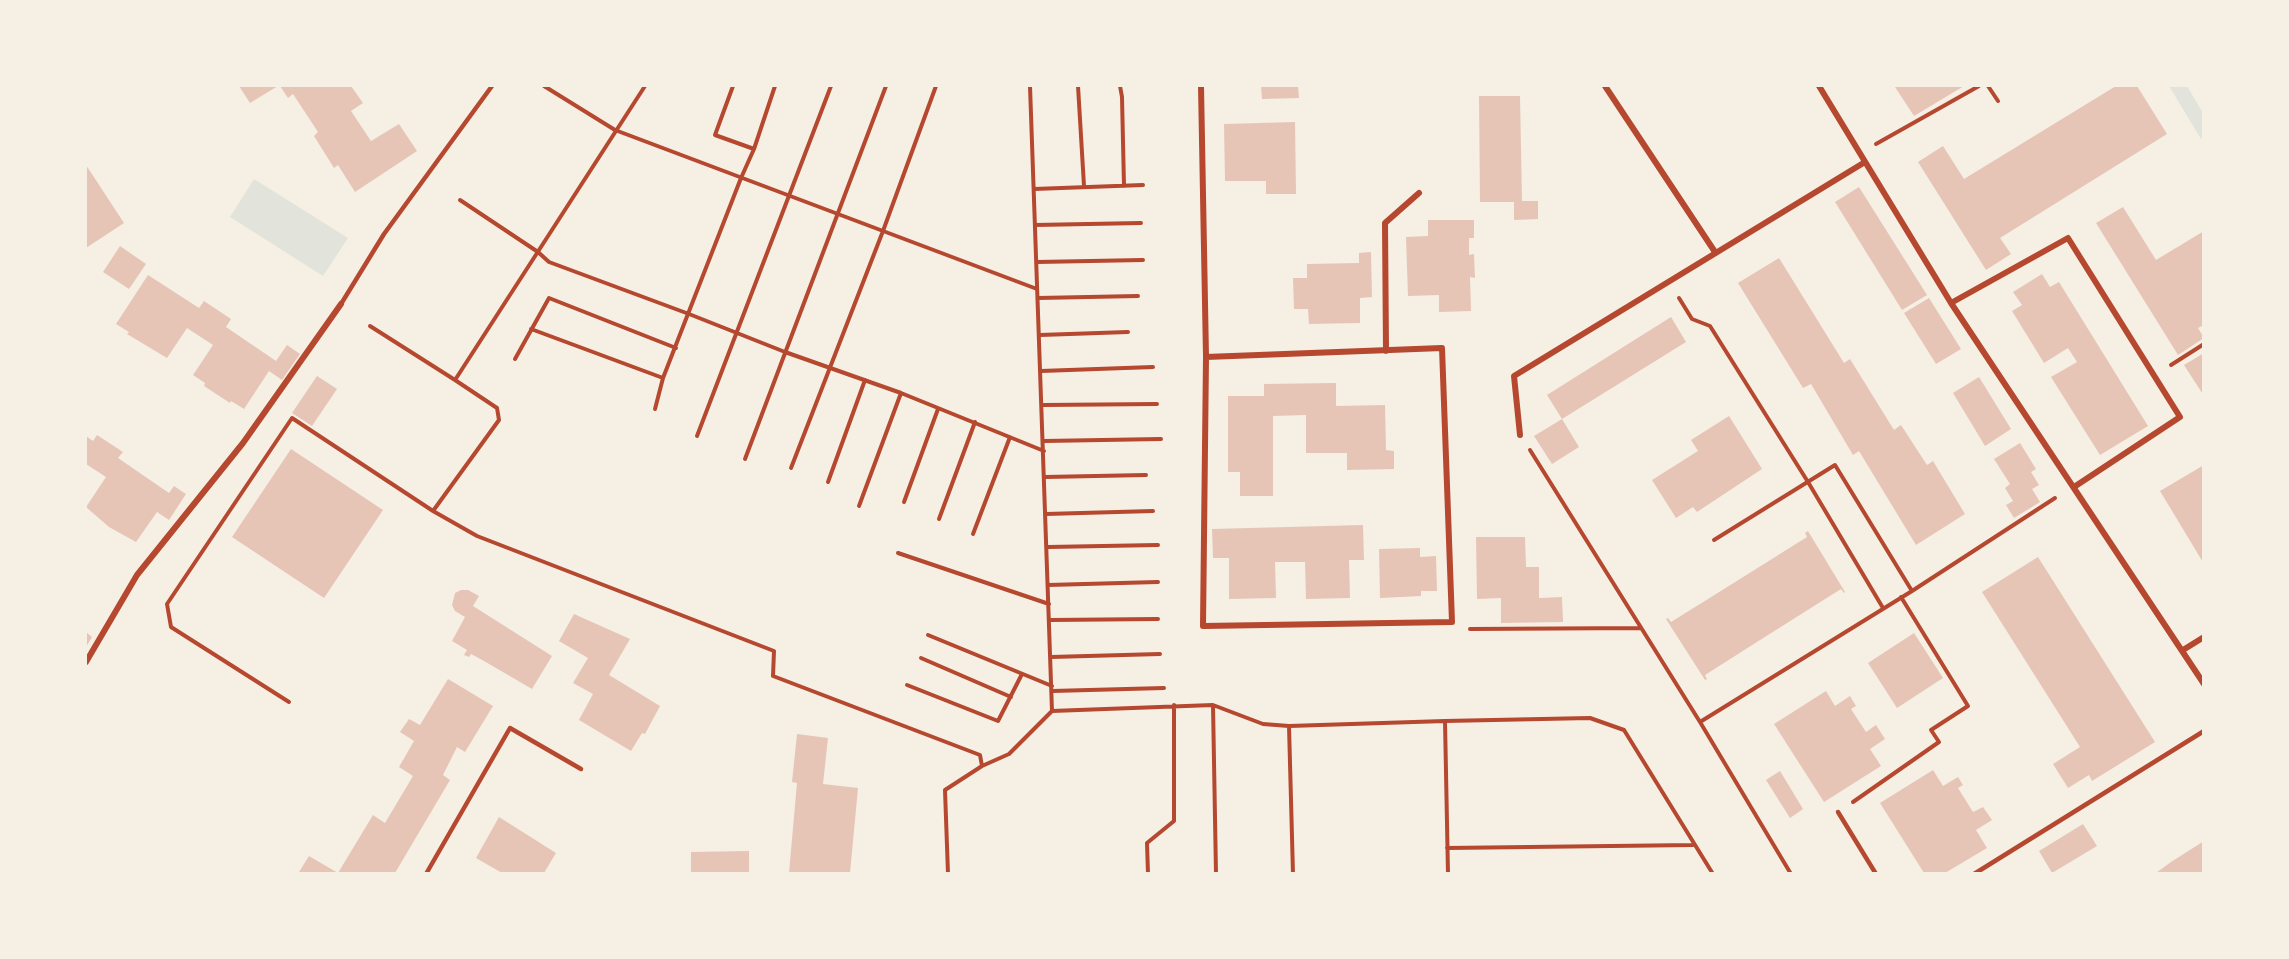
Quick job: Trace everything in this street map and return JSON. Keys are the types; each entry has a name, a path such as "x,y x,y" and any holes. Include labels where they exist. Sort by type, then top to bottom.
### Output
{"street":[{"path":"1202,86 1206,357 1203,626 1452,622 1442,348 1206,357"},
{"path":"1605,86 1715,252"},
{"path":"1819,86 1952,303 2204,684"},
{"path":"1520,435 1514,376 1864,162"},
{"path":"1386,351 1385,223 1419,193"},
{"path":"1952,303 2068,238 2180,417 2074,487"},
{"path":"86,662 137,575 243,443 341,304"},
{"path":"2183,650 2204,637"}],"lane":[{"path":"341,304 384,234 492,86"},
{"path":"426,873 510,728 581,770"},
{"path":"1974,873 2204,731"},
{"path":"1838,812 1876,873"}],"path":[{"path":"544,86 615,130 787,197 1037,289"},
{"path":"455,380 645,86"},
{"path":"733,86 715,135 754,149"},
{"path":"656,409 663,378 754,149 775,86"},
{"path":"697,436 831,86"},
{"path":"745,459 886,86"},
{"path":"791,468 883,231 936,86"},
{"path":"1030,86 1052,711"},
{"path":"1078,86 1084,186"},
{"path":"1120,86 1124,186"},
{"path":"1859,153 1979,86"},
{"path":"1988,86 1998,101"},
{"path":"1034,189 1143,185"},
{"path":"460,200 538,252 549,262 785,352 901,393 1044,451"},
{"path":"1035,225 1142,223"},
{"path":"1037,262 1143,260"},
{"path":"1668,281 1692,319 1710,326 1808,482 1883,608"},
{"path":"1038,298 1138,296"},
{"path":"515,359 549,298 676,348"},
{"path":"370,326 497,408 499,420 433,511"},
{"path":"531,329 663,378"},
{"path":"1040,335 1128,332"},
{"path":"2153,377 2204,344"},
{"path":"1041,371 1154,367"},
{"path":"828,482 865,380"},
{"path":"859,506 901,393"},
{"path":"1042,405 1157,404"},
{"path":"904,502 938,409"},
{"path":"289,702 171,627 167,604 292,418 433,511 477,536 774,651 773,676 980,755 982,766"},
{"path":"939,519 975,422"},
{"path":"1520,435 1700,722 1791,873"},
{"path":"973,534 1010,436"},
{"path":"1044,441 1161,439"},
{"path":"1714,540 1835,465 1912,591"},
{"path":"1045,477 1146,475"},
{"path":"1700,722 1912,591 2074,487"},
{"path":"1046,514 1153,511"},
{"path":"1048,547 1158,545"},
{"path":"897,553 1049,604"},
{"path":"1048,585 1158,582"},
{"path":"1838,812 1939,742 1932,730 1968,705 1901,597"},
{"path":"1050,620 1158,619"},
{"path":"1452,622 1469,629 1641,628"},
{"path":"928,635 1052,689 1164,688"},
{"path":"1051,657 1160,654"},
{"path":"921,658 1011,697"},
{"path":"907,685 998,721 1022,674"},
{"path":"948,873 945,790 982,766 1009,754 1052,711 1174,705 1213,705 1263,724 1289,726 1590,718 1624,730 1713,873"},
{"path":"1148,873 1147,843 1174,821 1174,705"},
{"path":"1213,705 1216,873"},
{"path":"1445,721 1448,873"},
{"path":"1289,726 1293,873"},
{"path":"1447,848 1694,845"}],"shaded area":[{"path":"2169,86 2187,86 2203,113 2203,137 2201,139"},
{"path":"254,179 348,238 323,276 230,217"}],"building":[{"path":"239,86 278,86 250,103"},
{"path":"280,86 351,86 363,103 351,111 371,141 399,124 417,151 355,192 338,165 334,168 314,136 318,132 293,94 288,98"},
{"path":"1261,86 1298,86 1299,98 1262,99"},
{"path":"1964,86 1914,116 1895,87"},
{"path":"2116,86 2137,86 2167,134 2000,238 2011,254 1986,270 1918,162 1943,146 1964,179"},
{"path":"1479,96 1520,96 1522,201 1538,201 1538,219 1514,220 1514,202 1480,202"},
{"path":"1295,122 1296,194 1266,194 1266,181 1225,181 1224,124"},
{"path":"86,165 124,223 86,248"},
{"path":"1859,187 1927,295 1902,310 1835,202"},
{"path":"2123,207 2156,260 2204,231 2204,325 2198,328 2204,338 2178,355 2096,223"},
{"path":"1428,220 1474,220 1474,238 1469,238 1469,255 1474,254 1475,278 1470,277 1471,311 1439,312 1439,295 1408,296 1406,237 1428,236"},
{"path":"120,246 146,264 129,289 103,272"},
{"path":"1371,252 1372,297 1360,298 1360,323 1309,324 1308,309 1294,309 1293,278 1307,278 1307,264 1359,263 1359,253"},
{"path":"1779,258 1844,363 1850,359 1894,430 1901,425 1927,465 1933,461 1965,514 1916,545 1859,451 1853,455 1811,384 1803,388 1738,283"},
{"path":"2042,274 2050,287 2059,282 2148,426 2100,455 2051,377 2077,362 2068,348 2044,363 2012,311 2022,305 2013,292"},
{"path":"148,275 199,308 204,301 231,319 226,327 276,361 287,345 300,354 282,380 269,371 244,409 231,401 230,403 204,386 205,383 193,375 213,345 187,328 167,358 127,334 129,332 116,324"},
{"path":"1929,298 1961,349 1936,364 1904,313"},
{"path":"1671,317 1686,342 1562,419 1547,395"},
{"path":"2204,353 2204,396 2184,365"},
{"path":"317,376 337,389 312,426 292,413"},
{"path":"1979,377 2011,429 1985,446 1953,393"},
{"path":"1336,383 1336,406 1385,405 1386,450 1394,451 1394,469 1347,470 1347,453 1306,453 1306,415 1273,416 1273,496 1240,496 1240,472 1228,472 1228,396 1264,396 1264,384"},
{"path":"1729,416 1762,469 1697,512 1693,507 1676,518 1652,480 1698,451 1691,440"},
{"path":"1562,419 1579,447 1552,464 1534,436"},
{"path":"97,435 123,452 118,458 169,493 174,486 186,494 169,520 157,512 136,542 109,527 86,507 106,477 86,464 86,436 93,441"},
{"path":"2020,443 2036,469 2031,472 2039,485 2032,489 2040,502 2014,518 2006,505 2013,501 2005,488 2010,484 1994,459"},
{"path":"291,449 383,510 324,598 232,537"},
{"path":"2204,465 2204,564 2160,491"},
{"path":"1363,525 1364,560 1349,560 1350,598 1306,599 1305,562 1275,562 1276,598 1229,599 1229,558 1213,558 1212,529"},
{"path":"1808,531 1845,592 1841,589 1705,675 1707,679 1705,680 1666,619 1668,618 1671,622 1807,537 1805,533"},
{"path":"1476,537 1525,537 1526,567 1539,567 1539,598 1562,597 1563,622 1501,623 1501,598 1477,599"},
{"path":"1420,548 1420,557 1436,556 1437,591 1421,591 1421,596 1380,598 1379,549"},
{"path":"2038,557 2155,742 2092,781 2089,775 2068,788 2053,764 2080,747 1982,592"},
{"path":"468,590 479,596 473,606 552,656 532,689 471,654 469,657 464,655 467,650 452,641 465,617 455,611 452,605 455,593"},
{"path":"574,614 630,639 609,675 660,706 645,734 642,733 631,751 579,720 593,694 573,683 588,658 559,641"},
{"path":"86,632 92,637 86,647"},
{"path":"1914,633 1943,678 1897,708 1868,663"},
{"path":"448,679 493,706 465,752 457,747 443,775 450,780 395,873 338,873 373,815 385,823 413,776 399,767 414,741 400,732 409,719 420,725"},
{"path":"1826,691 1835,706 1850,696 1856,706 1851,709 1866,732 1876,725 1885,739 1870,749 1881,766 1824,802 1774,724"},
{"path":"797,734 828,738 823,784 858,788 850,873 789,873 797,783 792,782"},
{"path":"1933,770 1943,786 1958,777 1963,785 1958,788 1973,812 1983,807 1992,820 1976,830 1987,848 1945,873 1924,873 1880,803"},
{"path":"1780,771 1803,809 1790,818 1766,780"},
{"path":"499,817 556,853 544,873 502,873 476,858"},
{"path":"2083,824 2097,846 2052,873 2039,851"},
{"path":"2204,841 2204,873 2156,873 2171,862"},
{"path":"749,851 749,873 691,873 691,852"},
{"path":"309,856 338,873 299,872"}]}
